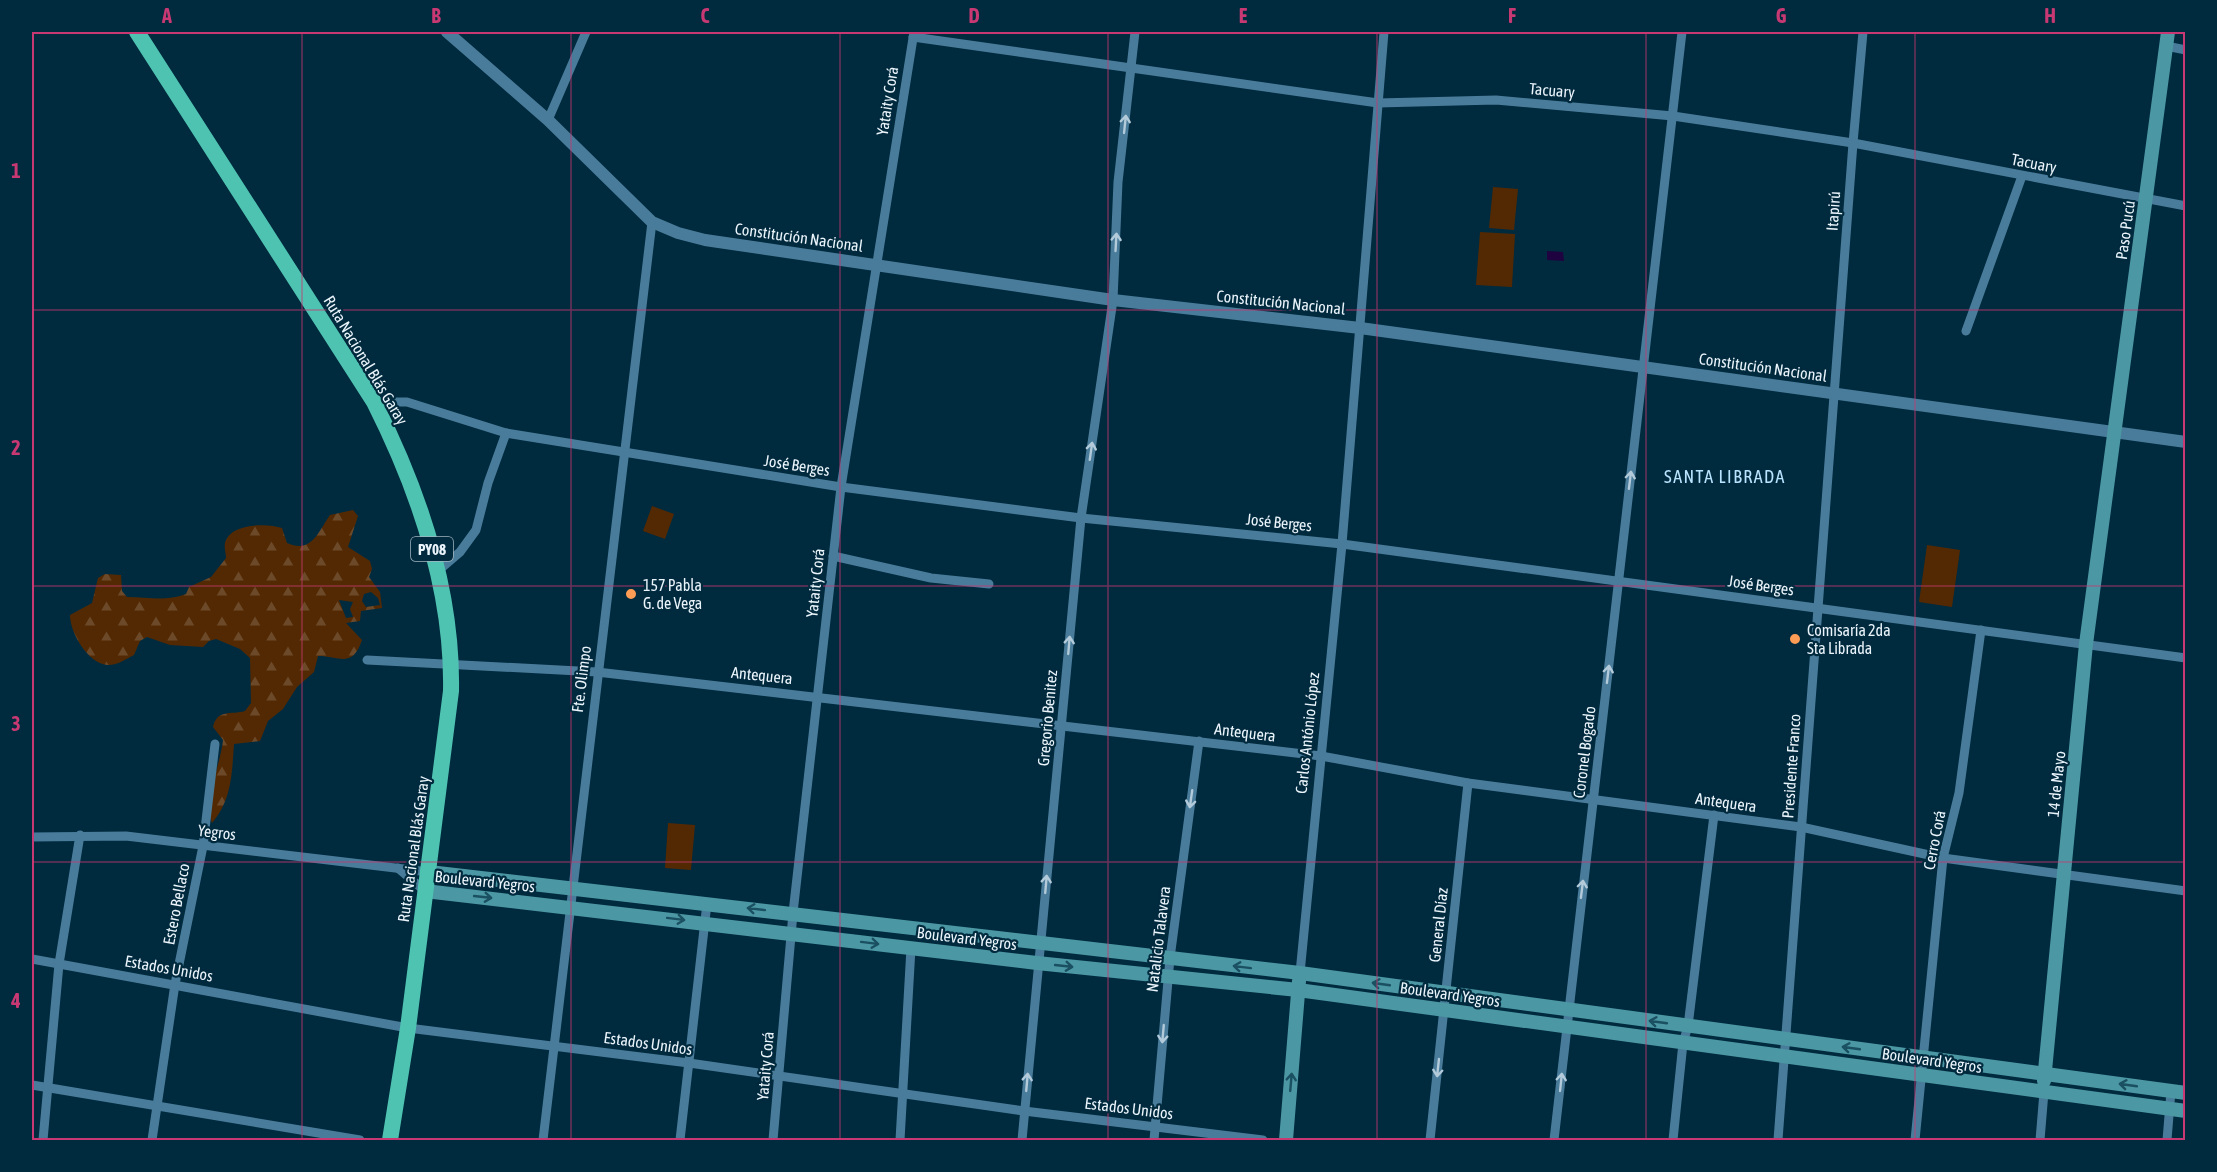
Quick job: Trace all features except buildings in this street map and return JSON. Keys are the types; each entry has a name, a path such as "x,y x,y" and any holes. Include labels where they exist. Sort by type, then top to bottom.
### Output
{"highway":[{"name":"Ruta Nacional Blás Garay","path":"137,32 374,402 401,455 439,570 452,664 451,691 408,1028 390,1140"}],"main road":[{"name":"Paso Pucú","path":"2115,432 2168,32"},
{"name":"14 de Mayo","path":"2044,1092 2086,644 2115,432"},
{"name":"Boulevard Yegros","path":"429,872 1300,973 2186,1093"},
{"name":"Boulevard Yegros","path":"424,891 570,906 1037,963 1298,990 2186,1111"},
{"name":"Carlos António López","path":"1286,1140 1300,973"}],"street":[{"name":"Constitución Nacional","path":"447,32 548,120 652,222 678,233 705,240 1113,300 1360,328 2186,442"},
{"path":"548,120 586,32"},
{"name":"Gregorio Benitez","path":"1022,1140 1081,518 1113,300 1118,182 1135,32"},
{"name":"Carlos António López","path":"1300,973 1342,544 1384,32"},
{"name":"Coronel Bogado","path":"1554,1140 1682,32"},
{"name":"Itapirú","path":"1834,393 1863,32"},
{"name":"Tacuary","path":"913,34 1378,103 1496,100 1673,116 1853,143 2186,206"},
{"name":"Yataity Corá","path":"773,1140 793,914 841,487 913,34"},
{"path":"2166,46 2186,50"},
{"path":"1966,331 2022,176"},
{"name":"Fte. Olimpo","path":"543,1140 652,222"},
{"name":"Presidente Franco","path":"1778,1140 1834,393"},
{"name":"José Berges","path":"374,402 407,402 506,433 624,454 841,487 1081,518 1342,544 2186,657"},
{"path":"439,570 460,552 476,530 488,483 506,433"},
{"path":"833,556 932,578 989,584"},
{"name":"Cerro Corá","path":"1915,1140 1943,858 1959,793 1981,630"},
{"name":"Antequera","path":"367,660 597,672 1061,724 1321,756 1468,783 1801,827 1943,858 2063,877 2186,891"},
{"name":"Natalicio Talavera","path":"1154,1140 1170,958 1199,741"},
{"name":"Estero Bellaco","path":"152,1140 175,984 203,846 216,744"},
{"name":"General Díaz","path":"1430,1140 1468,783"},
{"path":"1673,1140 1683,1043 1688,1026 1714,815"},
{"path":"44,1140 46,1088 59,964 80,835"},
{"name":"Yegros","path":"32,837 126,836 398,868"},
{"name":"Boulevard Yegros","path":"398,868 429,872"},
{"name":"Boulevard Yegros","path":"398,868 424,891"},
{"path":"680,1140 707,903"},
{"path":"900,1140 911,948"},
{"name":"Estados Unidos","path":"32,959 408,1028 556,1045 1024,1111 1263,1140"},
{"path":"32,1085 360,1140"},
{"path":"2167,1140 2171,1091"},
{"name":"14 de Mayo","path":"2040,1140 2044,1092"}],"green space":[{"path":"1493,187 1518,189 1514,230 1489,228"},
{"path":"1480,232 1515,234 1512,287 1476,285"},
{"path":"652,506 674,514 665,539 643,531"},
{"path":"353,510 358,516 348,547 370,561 372,569 369,577 380,592 382,608 361,611 360,621 346,623 362,640 354,655 344,659 318,656 314,672 297,687 283,709 268,721 260,741 234,744 227,795 224,805 212,823 211,794 223,740 213,727 221,715 245,711 251,703 250,658 240,649 216,639 209,641 203,647 170,645 147,637 140,641 134,655 107,665 93,659 81,646 73,630 70,615 92,603 98,578 105,574 121,575 122,591 127,597 164,598 186,594 189,587 211,577 226,558 225,543 228,536 241,528 259,525 282,528 287,543 303,546 313,540 330,515","holes":["371,592 378,598 380,605 366,607 362,601 364,594","339,600 353,602 350,609 353,617 346,618"]},
{"path":"1927,545 1960,550 1952,607 1919,602"},
{"path":"668,823 695,825 691,870 665,868"}],"shaded area":[{"path":"1547,251 1563,252 1564,261 1547,260"}],"place":[{"name":"157 Pabla G. de Vega","path":"631,594"},
{"name":"Comisaría 2da Sta Librada","path":"1795,639"}],"district":[{"name":"SANTA LIBRADA","path":"1725,476"}]}
